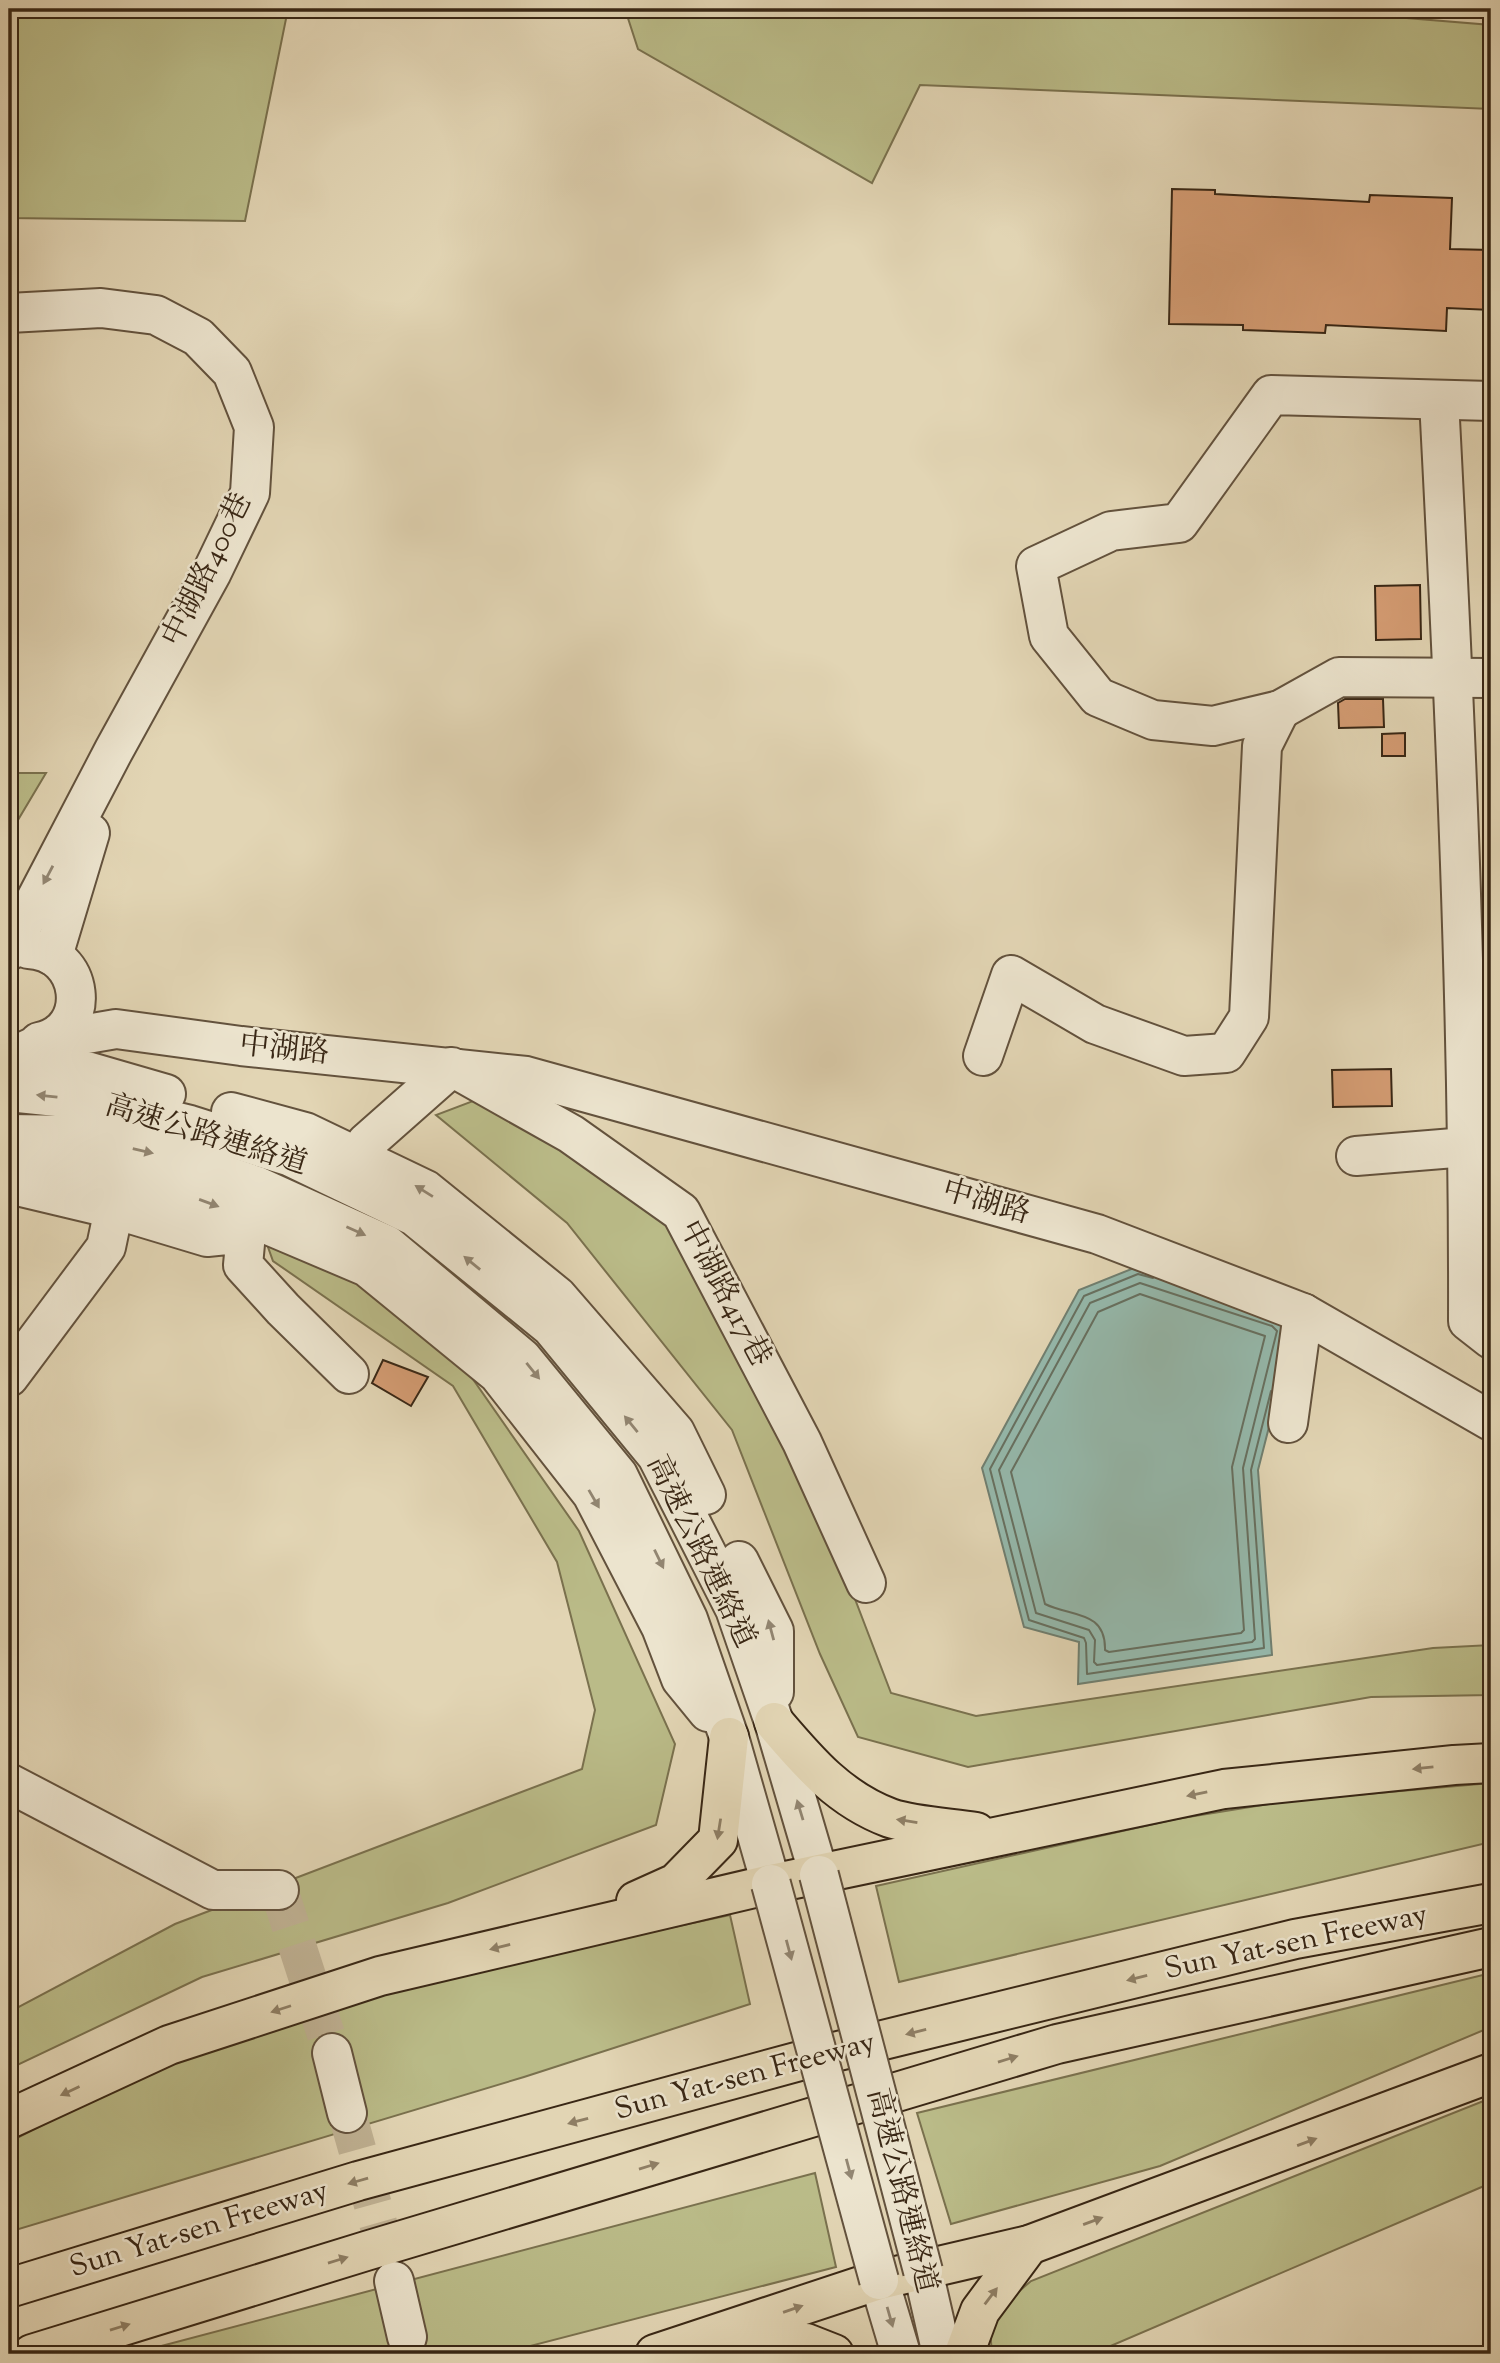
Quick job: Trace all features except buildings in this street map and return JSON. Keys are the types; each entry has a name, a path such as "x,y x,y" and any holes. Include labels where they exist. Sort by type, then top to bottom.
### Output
{"highway":[{"path":"774,1722 822,1777 856,1801 892,1819 999,1836"},
{"path":"567,1931 676,1883 718,1840 729,1737"},
{"path":"9,2119 169,2045 380,1976 567,1931 771,1884 1224,1788 1491,1763"},
{"name":"Sun Yat-sen Freeway","path":"9,2288 358,2181 822,2055 1295,1939 1491,1903"},
{"name":"Sun Yat-sen Freeway","path":"32,2354 1057,2044 1491,1947"},
{"path":"668,2351 879,2280 1029,2245 1491,2073"},
{"path":"964,2354 980,2311 1029,2245"},
{"path":"668,2351 806,2343 834,2354"}],"street":[{"name":"中湖路400巷","path":"9,313 102,308 156,315 198,337 232,372 254,427 250,493 212,572 114,750 9,952"},
{"path":"1491,401 1271,395 1179,523 1111,531 1036,566 1049,636 1098,697 1153,720 1213,726 1280,710 1339,677 1491,678"},
{"path":"1439,400 1454,678 1475,823 1480,1146 1468,1321 1491,1339"},
{"path":"983,1056 1010,975 1095,1024 1184,1056 1226,1054 1249,1017 1262,746 1280,710"},
{"name":"中湖路400巷","path":"62,965 114,750"},
{"path":"9,952 38,950 62,965 116,1030"},
{"path":"9,1058 27,1040 60,1033 70,1020 76,1005 76,989 62,965"},
{"name":"中湖路","path":"27,1040 116,1030 526,1076 1097,1234 1303,1313 1491,1421"},
{"path":"9,1063 82,1118"},
{"path":"366,1143 452,1067"},
{"name":"中湖路417巷","path":"452,1067 571,1134 681,1212 802,1442 866,1583"},
{"path":"9,1092 82,1118"},
{"path":"9,1134 82,1118"},
{"path":"9,1161 82,1118"},
{"name":"高速公路連絡道","path":"82,1118 190,1125 291,1157 414,1216 551,1327 657,1456 735,1609 774,1722 819,1875 923,2271 942,2354"},
{"name":"高速公路連絡道","path":"82,1118 174,1158 257,1186 387,1245 522,1358 618,1475 688,1619 729,1737 901,2354"},
{"path":"1356,1156 1480,1146"},
{"path":"9,1184 114,1209 207,1237 247,1233 243,1265 349,1374"},
{"path":"9,1377 106,1247 114,1209"},
{"path":"1288,1423 1303,1313"},
{"path":"9,1783 213,1890 279,1890"},
{"path":"332,2053 347,2113"},
{"path":"394,2281 407,2337"}],"green space":[{"path":"9,9 288,9 245,221 9,218"},
{"path":"625,9 1297,9 1491,25 1491,109 920,85 872,183 638,49"},
{"path":"9,773 46,773 9,835"},
{"path":"494,1093 668,1217 796,1445 891,1693 976,1716 1433,1648 1491,1645 1491,1695 1371,1697 968,1767 858,1737 820,1654 732,1430 567,1223 436,1115"},
{"path":"264,1236 367,1285 463,1365 579,1531 675,1744 656,1825 448,1903 202,1977 9,2069 9,2012 175,1924 582,1769 595,1710 557,1562 453,1386 273,1261"},
{"path":"1491,1783 1491,1842 899,1982 876,1886 1176,1819 1287,1801"},
{"path":"730,1915 750,2004 524,2077 9,2232 9,2142 164,2063 403,1985"},
{"path":"1491,1973 1491,2027 1160,2166 951,2224 917,2113"},
{"path":"1491,2098 1491,2183 1092,2354 992,2354 989,2317 1031,2281"},
{"path":"815,2173 836,2267 499,2354 131,2354"}],"water":[{"path":"1139,1266 1294,1329 1258,1470 1272,1655 1078,1684 1079,1642 1024,1627 982,1468 1079,1290"}],"tunnel":[{"path":"279,1890 332,2053"},
{"path":"347,2113 393,2276"}]}
